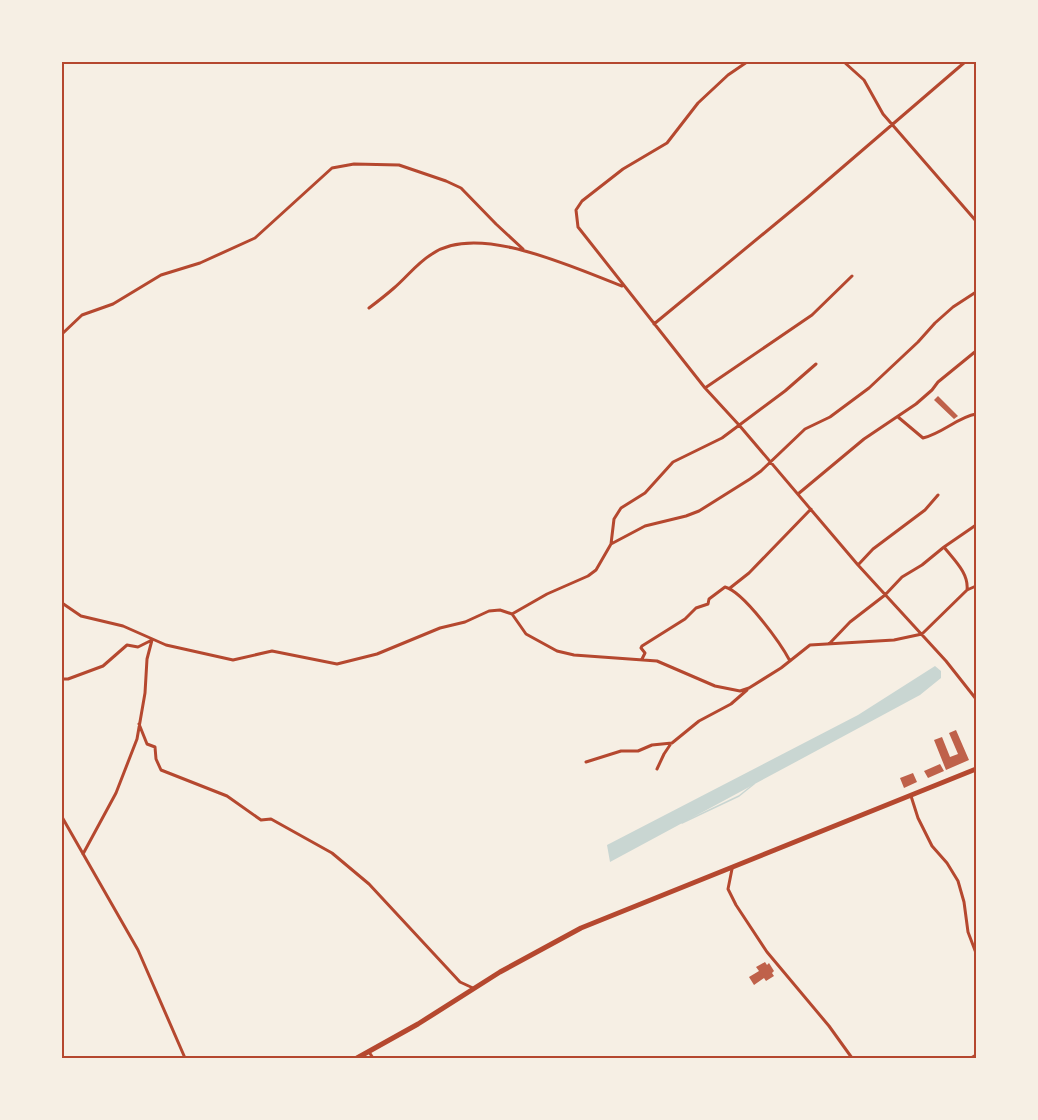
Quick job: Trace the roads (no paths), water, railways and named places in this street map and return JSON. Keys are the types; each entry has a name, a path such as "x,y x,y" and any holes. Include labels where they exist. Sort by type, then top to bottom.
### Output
{"main road":[{"path":"357,1059 418,1024 509,966 581,928 976,769"}],"street":[{"path":"747,62 728,75 698,103 667,143 599,186 582,201 576,210 578,227 705,388 739,424 858,566 946,661 976,699"},
{"path":"844,62 864,80 883,114 976,221"},
{"path":"654,324 965,62"},
{"path":"62,333 82,315 113,304 161,275 200,263 255,237 332,168 354,164 399,165 446,181 461,188 523,249"},
{"path":"369,309 433,253 457,243 523,249 624,286"},
{"path":"705,388 812,315 852,276"},
{"path":"611,544 645,526 699,511 750,479 805,429 830,417 869,388 935,323 953,307 976,292"},
{"path":"798,494 864,439 916,404 938,382 976,351"},
{"path":"512,614 547,594 588,576 602,561 611,544 614,519 621,508 645,493 673,462 711,444 785,391 816,364"},
{"path":"897,417 923,438 936,434 967,416 976,414"},
{"path":"858,566 882,541 925,510 938,495"},
{"path":"642,659 645,653 642,646 676,625 696,608 708,604 709,599 723,588 730,588 749,573 811,509"},
{"path":"829,644 850,622 885,596 902,577 922,566 944,547 976,525"},
{"path":"944,547 963,571 968,582 968,590"},
{"path":"657,769 663,753 672,743 699,722 731,704 749,688 790,662 810,645 894,640 922,634 968,590 976,586"},
{"path":"730,588 756,614 776,639 790,662"},
{"path":"62,603 81,616 123,626 152,640 233,660 272,651 337,664 377,654 440,628 465,622 489,611 500,610 512,614 526,634 557,651 574,655 657,661 730,690 740,691 749,688"},
{"path":"62,679 68,679 103,666 128,645 138,647 152,640"},
{"path":"83,854 116,793 137,739 145,693 147,659 152,640"},
{"path":"139,724 147,744 155,747 156,759 161,770 227,796 261,820 272,819 332,854 369,884 460,982 473,988"},
{"path":"586,762 621,751 638,751 652,745 672,743"},
{"path":"911,796 918,818 932,846 947,863 958,881 964,902 968,932 976,953"},
{"path":"62,817 138,950 186,1059"},
{"path":"732,869 728,888 736,905 767,952 829,1026 852,1059"},
{"path":"369,1052 373,1059"},
{"path":"971,1059 976,1054"}],"waterway":[{"path":"682,823 739,796 754,784"}]}
